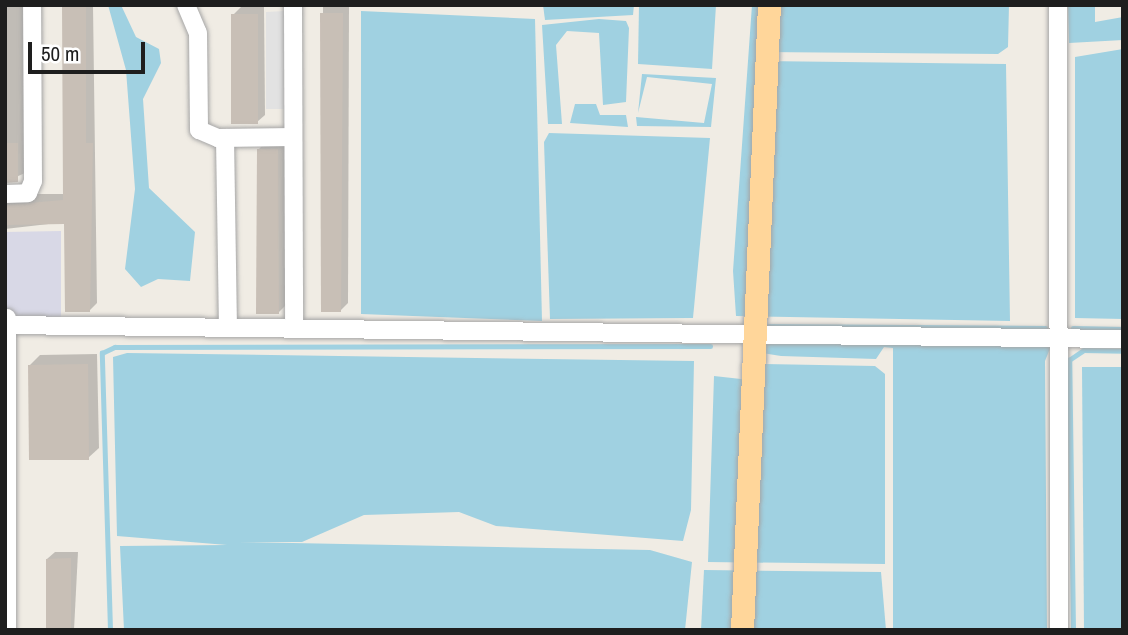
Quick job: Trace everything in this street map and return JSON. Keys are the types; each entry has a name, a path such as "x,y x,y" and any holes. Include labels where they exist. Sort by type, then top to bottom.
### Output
{"main road":[{"path":"742,630 769,5"}],"street":[{"path":"5,194 28,193 33,181 32,5"},
{"path":"186,5 198,33 199,130 225,138 293,137"},
{"path":"293,5 294,329"},
{"path":"1058,5 1056,339 1059,630"},
{"path":"225,138 228,328"},
{"path":"7,630 6,323 294,329 755,329 1123,339"}],"shaded area":[{"path":"284,11 284,109 266,109 266,12"},
{"path":"61,231 61,317 5,318 5,232"}],"water":[{"path":"108,5 121,5 136,37 159,49 161,63 143,99 149,188 195,232 190,281 158,279 141,287 125,269 135,189 126,70"},
{"path":"543,5 634,5 633,15 545,20"},
{"path":"639,5 716,5 712,69 638,64"},
{"path":"752,5 1009,5 1008,47 998,54 759,52 762,61 1006,64 1010,321 736,316 733,271"},
{"path":"1068,5 1095,5 1095,22 1123,17 1123,40 1069,43"},
{"path":"361,11 535,19 542,321 361,314"},
{"path":"599,19 626,21 629,28 626,102 603,105 599,33 567,31 556,45 562,124 548,124 542,25"},
{"path":"1123,49 1123,319 1075,318 1075,57"},
{"path":"642,74 716,78 711,127 637,126 636,117 704,123 712,84 647,77 638,113"},
{"path":"575,104 596,104 600,115 626,115 628,127 570,123"},
{"path":"549,133 710,138 693,318 550,319 544,142"},
{"path":"755,340 1051,346 1045,361 1047,630 893,630 893,348 884,347 876,359 781,356 762,353"},
{"path":"127,353 694,361 691,510 683,541 496,526 459,512 364,515 302,542 238,542 650,550 692,562 685,630 124,630 120,546 227,545 117,536 113,357"},
{"path":"764,364 875,366 885,374 885,564 708,562 714,376 750,380"},
{"path":"1082,367 1123,367 1123,630 1084,630"},
{"path":"704,570 881,572 886,630 701,630"}],"building":[{"path":"62,5 86,5 86,143 93,143 90,312 65,312 64,224 5,225 5,205 63,200"},
{"path":"320,13 343,13 341,312 321,312"},
{"path":"231,14 258,14 258,124 231,124"},
{"path":"5,143 18,143 18,182 5,183"},
{"path":"257,149 278,149 279,314 256,314"},
{"path":"88,364 89,460 29,460 28,365"},
{"path":"71,558 71,630 46,630 46,559"}],"waterway":[{"path":"762,326 1045,328"},
{"path":"1073,328 1123,329"},
{"path":"110,630 102,353 115,347 710,346"},
{"path":"1073,630 1069,360 1084,350 1123,351"}]}
